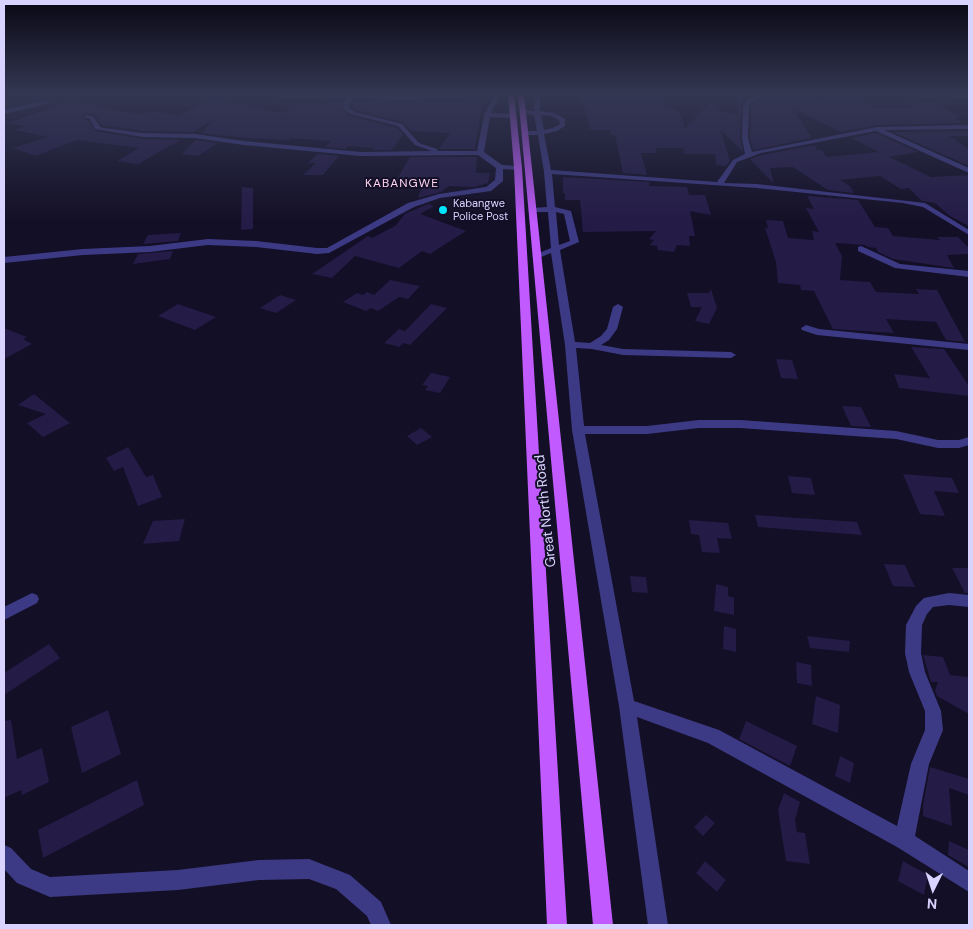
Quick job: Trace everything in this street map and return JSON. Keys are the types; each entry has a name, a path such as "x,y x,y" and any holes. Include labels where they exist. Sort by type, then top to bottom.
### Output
{"main road":[{"name":"Great North Road","path":"518,137 518,168 557,925"},
{"name":"Great North Road","path":"525,137 603,925"}],"street":[{"path":"204,137 361,154 480,153 500,167 518,168"},
{"path":"411,137 417,144 454,153"},
{"path":"480,153 483,137"},
{"path":"541,137 548,172 556,248 570,345 578,430 627,706 658,925"},
{"path":"745,137 749,155"},
{"path":"720,185 721,180 734,161 759,151 836,137"},
{"path":"894,137 967,170"},
{"path":"5,260 57,254 150,249 208,242 256,244 318,251 328,250 411,205 439,196 488,189 499,181 500,167"},
{"path":"548,172 867,196 919,204 930,208 969,232"},
{"path":"532,210 552,208 568,213 575,242 536,256"},
{"path":"861,249 898,266 969,274"},
{"path":"592,346 605,338 612,329 618,307"},
{"path":"806,328 817,332 969,347"},
{"path":"570,345 592,346 623,352 730,355"},
{"path":"578,430 647,430 699,424 740,424 866,432 938,444 959,444 969,441"},
{"path":"4,614 32,599"},
{"path":"904,840 920,764 934,730 933,711 917,672 913,653 914,625 921,610 929,602 949,599 969,601"},
{"path":"627,706 713,736 904,840 969,882"},
{"path":"4,855 24,876 50,887 178,880 259,870 309,869 343,882 374,909 381,925"}],"building":[{"path":"47,137 133,137 180,140 138,164 117,161 139,148 77,140 35,156 13,148"},
{"path":"242,137 401,137 392,150 373,150 374,148 348,146 346,149 325,147 331,141 291,138 289,140"},
{"path":"447,137 477,137 475,149 439,149"},
{"path":"615,137 723,137 730,161 726,166 716,165 715,154 685,154 683,148 655,148 657,153 641,153 647,175 623,173"},
{"path":"728,137 740,137 743,152"},
{"path":"812,137 812,138 753,150 750,138"},
{"path":"886,137 918,152 889,157 851,138"},
{"path":"905,137 951,137 969,149 969,166"},
{"path":"195,140 218,143 198,156 182,154"},
{"path":"815,145 817,150 822,150 827,157 879,152 931,177 969,175 969,226 950,216 935,203 922,201 909,188 901,189 880,176 840,180 850,186 854,193 828,190 793,167 770,168 774,184 750,159"},
{"path":"317,154 339,156 323,175 303,175 316,163 308,163"},
{"path":"410,157 477,157 476,173 490,173 488,183 475,187 449,186 441,192 418,198 424,181 397,179"},
{"path":"563,177 649,182 649,186 687,187 689,195 705,195 711,215 690,211 695,236 689,236 690,246 677,245 674,252 658,250 657,246 650,245 654,240 649,239 656,231 583,232 580,200 565,200"},
{"path":"242,187 253,188 253,229 241,230"},
{"path":"807,196 858,200 875,227 888,228 893,236 940,240 937,237 958,237 969,248 969,254 947,255 954,268 893,259 878,252 876,248 865,245 835,243 842,256 840,280 870,282 876,292 919,294 916,289 937,290 965,342 946,340 936,322 886,319 894,333 833,329 814,291 801,290 800,285 778,283 776,262 765,228 768,228 766,220 783,221 788,238 814,240 812,231 819,232 806,208 814,209"},
{"path":"428,204 434,206 420,214 466,231 430,254 422,251 399,268 355,256 332,278 312,274 368,236 372,238 395,226 405,214"},
{"path":"181,233 178,241 143,244 148,235"},
{"path":"173,251 170,259 133,264 138,254"},
{"path":"390,280 420,286 408,299 399,297 378,311 371,308 366,311 343,302 357,293 363,295 367,292 374,295"},
{"path":"711,289 717,308 709,324 695,321 702,307 691,307 687,293 709,293"},
{"path":"280,295 296,300 276,313 260,308"},
{"path":"178,304 216,317 195,330 158,316"},
{"path":"431,304 447,308 410,345 404,343 399,347 384,343 399,329 405,331"},
{"path":"4,328 27,337 23,339 32,344 4,359"},
{"path":"911,347 944,349 969,386 969,396 899,388 894,374 930,378"},
{"path":"776,359 792,360 798,379 781,378"},
{"path":"431,373 450,377 440,393 425,390 428,386 422,385"},
{"path":"34,394 70,423 43,437 27,423 46,414 18,405"},
{"path":"842,406 861,407 871,427 851,426"},
{"path":"421,428 432,437 417,445 407,436"},
{"path":"128,447 146,477 153,475 162,497 138,506 123,467 114,471 106,458"},
{"path":"903,474 952,478 959,493 934,491 945,516 920,514"},
{"path":"788,476 811,478 815,495 792,493"},
{"path":"755,515 857,522 862,535 758,527"},
{"path":"185,519 179,541 143,544 153,521"},
{"path":"689,520 728,523 732,539 717,538 720,553 702,552 699,535 691,534"},
{"path":"884,564 905,565 915,587 893,586"},
{"path":"952,568 969,568 969,593 965,593"},
{"path":"630,576 646,577 648,593 632,592"},
{"path":"716,584 728,587 728,596 734,598 734,615 714,611"},
{"path":"724,626 736,629 736,652 723,649"},
{"path":"807,636 850,641 849,652 810,648"},
{"path":"49,644 60,658 4,695 4,673"},
{"path":"923,655 943,657 950,675 969,677 969,714 937,696 935,691 938,682 931,682"},
{"path":"796,662 811,665 812,686 797,683"},
{"path":"816,696 840,705 838,733 812,724"},
{"path":"108,710 121,754 82,773 71,727"},
{"path":"11,720 17,759 42,748 49,782 22,795 21,790 4,798 4,721"},
{"path":"746,721 797,746 790,766 739,739"},
{"path":"840,756 854,763 850,783 835,776"},
{"path":"930,767 969,779 969,795 949,788 952,826 923,816 923,805"},
{"path":"137,780 144,805 43,858 38,830"},
{"path":"784,793 800,802 795,820 797,832 805,833 810,864 786,861 778,810"},
{"path":"706,815 715,823 703,836 694,827"},
{"path":"949,841 969,850 969,867 948,855"},
{"path":"705,861 726,880 717,892 696,873"},
{"path":"903,861 928,875 924,895 898,881"}],"place":[{"name":"Kabangwe Police Post","path":"443,210"}],"district":[{"name":"KABANGWE","path":"402,184"}]}
